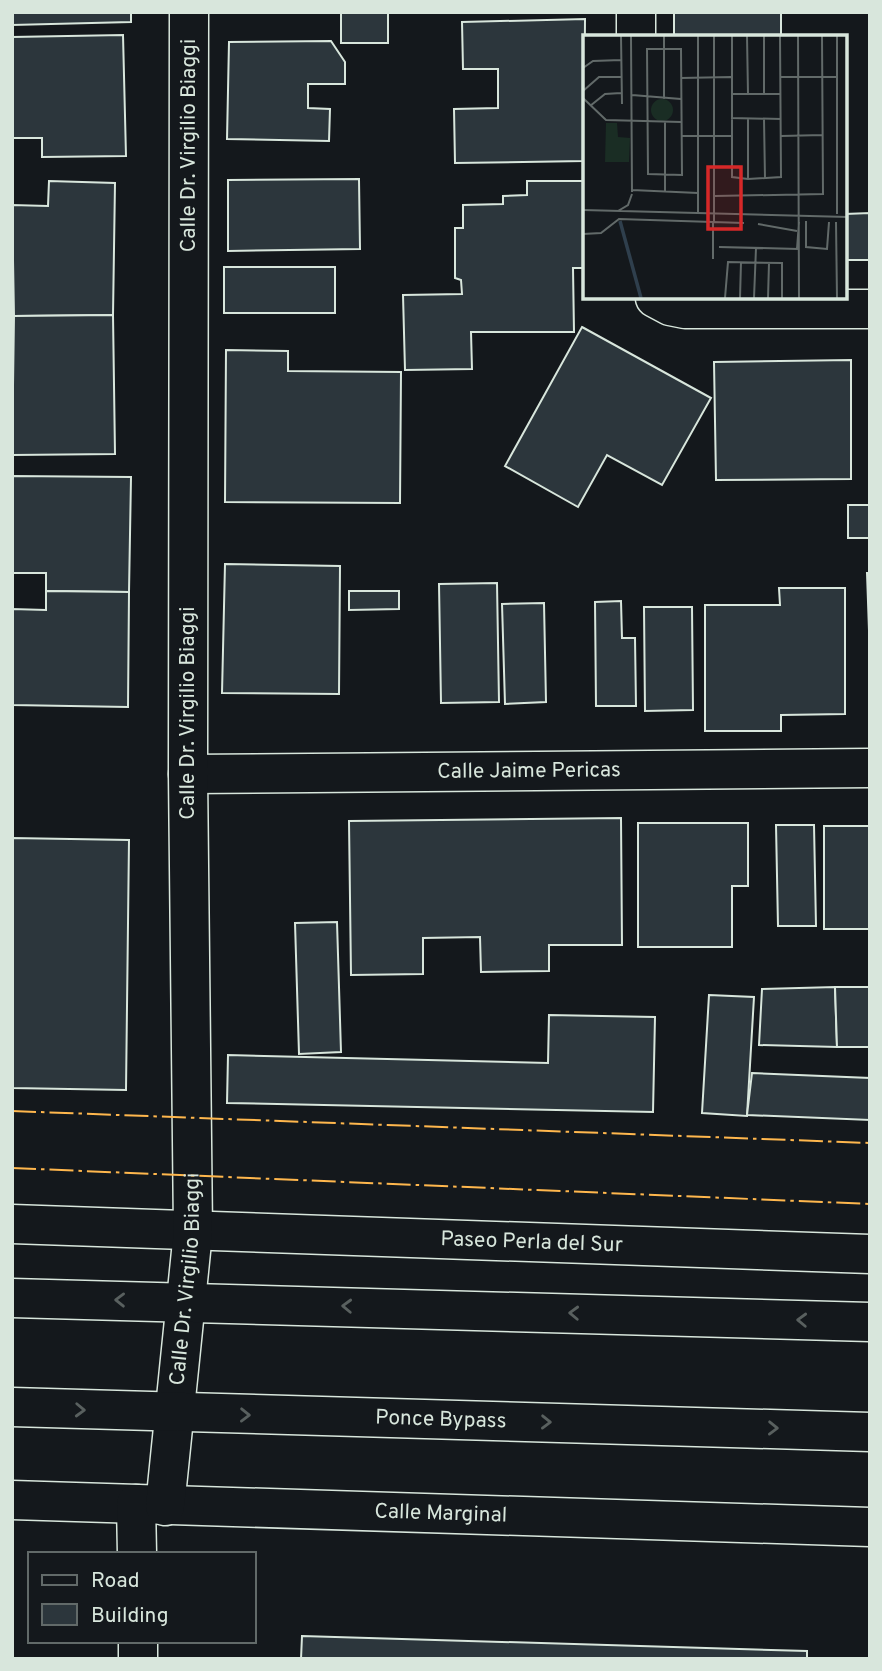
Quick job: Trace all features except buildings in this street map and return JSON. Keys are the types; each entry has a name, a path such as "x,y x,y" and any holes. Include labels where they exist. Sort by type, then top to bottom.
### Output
{"main road":[{"name":"Calle Dr. Virgilio Biaggi","path":"137,1552 177,1414 193,1232 188,774 189,12"},
{"path":"636,12 636,35"},
{"path":"657,299 670,306 685,309 870,309"},
{"name":"Calle Jaime Pericas","path":"188,774 870,768"},
{"name":"Paseo Perla del Sur","path":"12,1224 870,1254"},
{"path":"12,1298 870,1322"},
{"name":"Ponce Bypass","path":"12,1407 177,1414 870,1432"},
{"name":"Calle Marginal","path":"12,1500 870,1527"}],"power":[{"path":"12,1111 870,1143"},
{"path":"12,1168 870,1204"}]}
